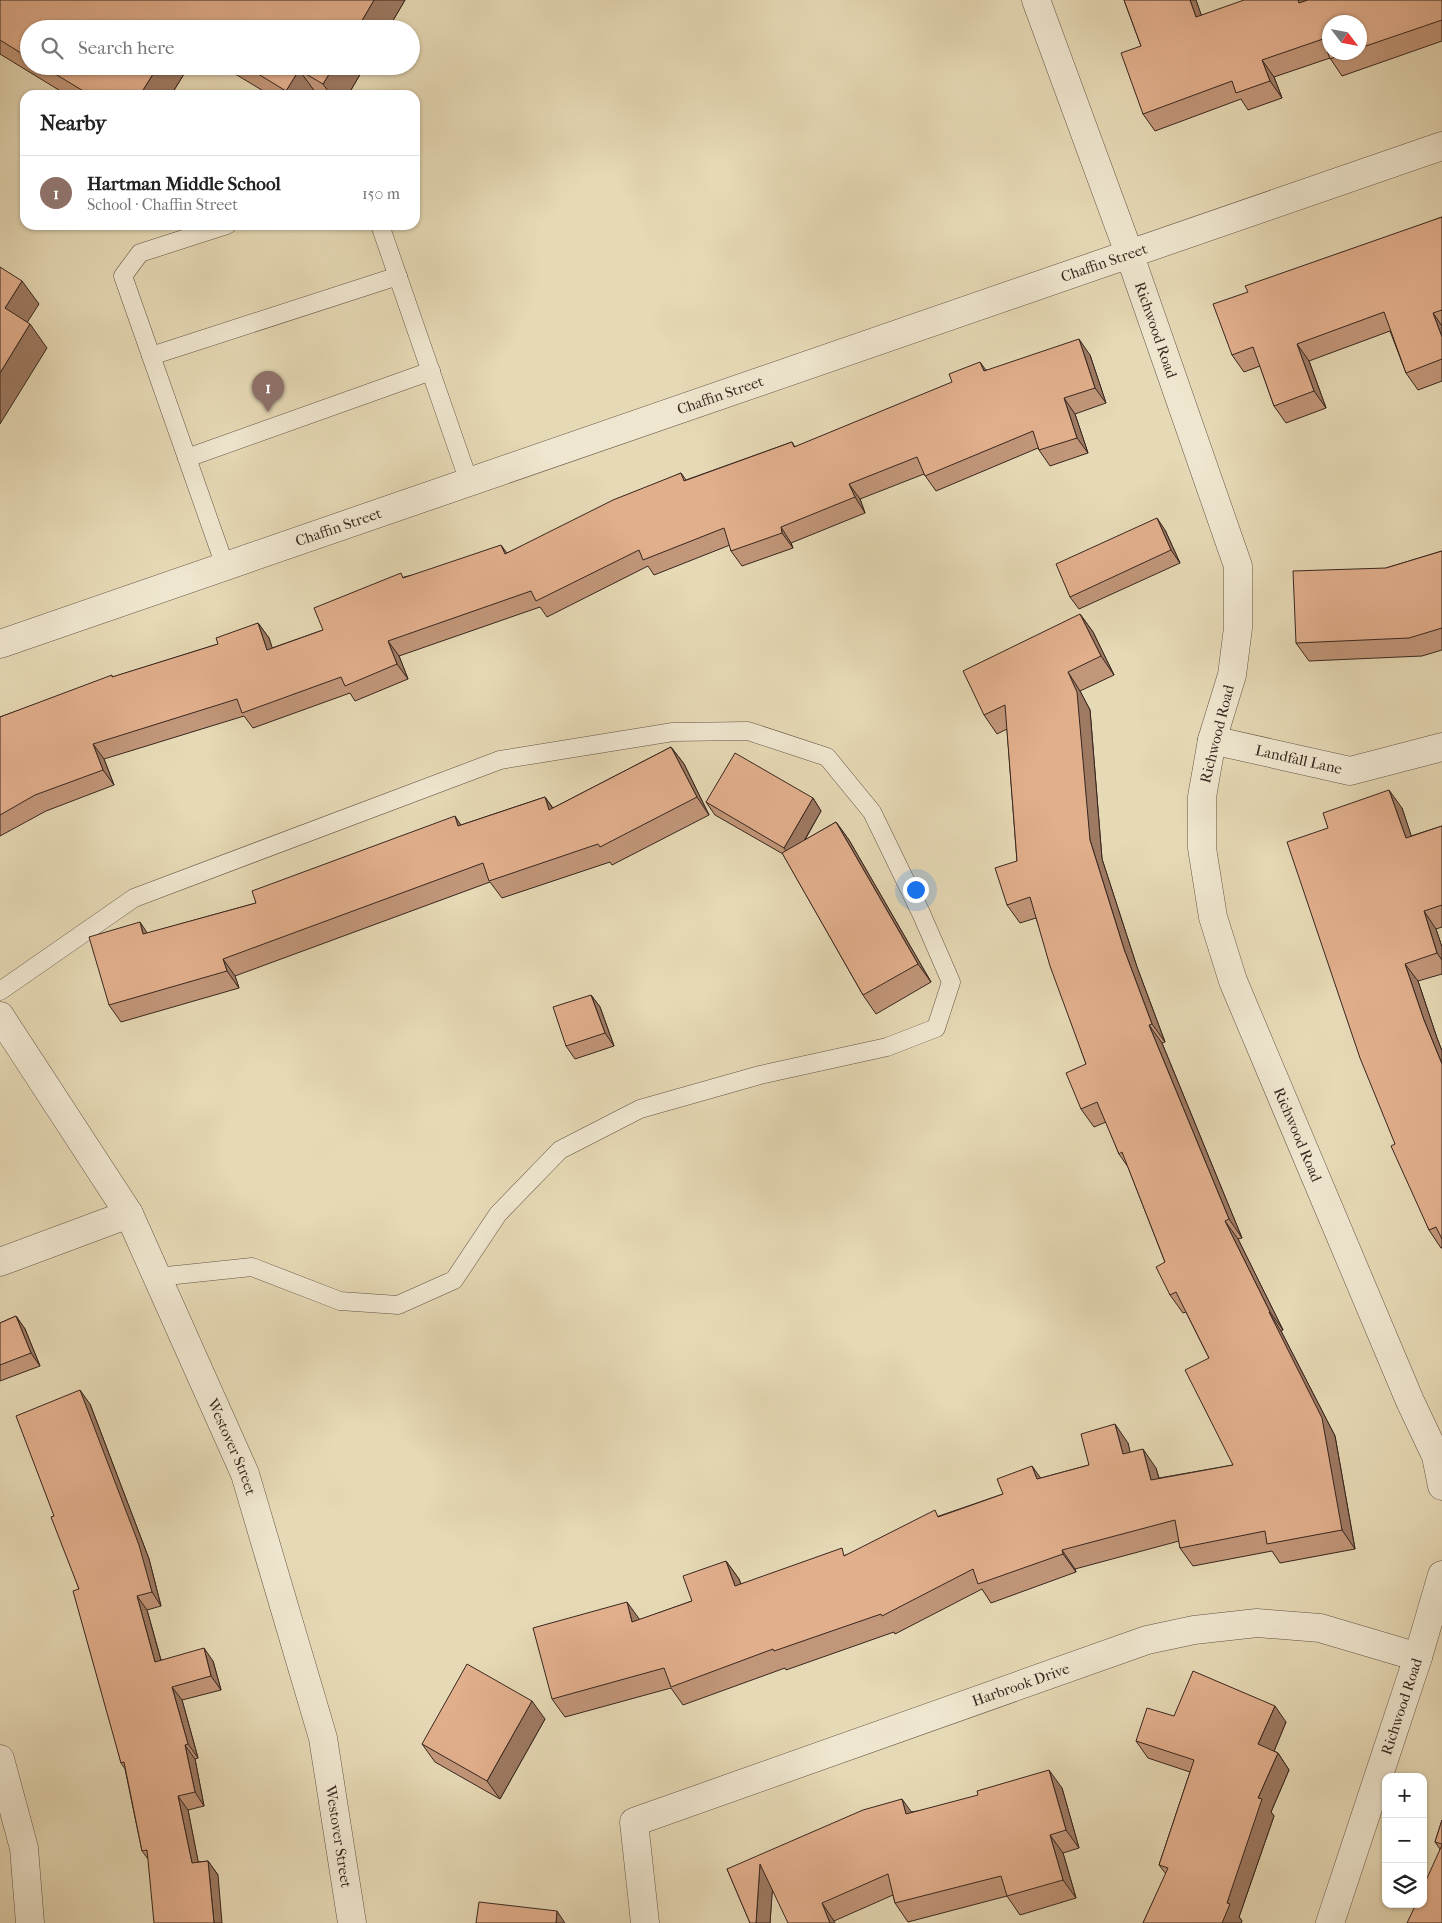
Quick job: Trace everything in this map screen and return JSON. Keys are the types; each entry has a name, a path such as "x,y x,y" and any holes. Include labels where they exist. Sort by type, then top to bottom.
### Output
{"street":[{"name":"Richwood Road","path":"1036,0 1129,253 1238,566 1238,628 1232,675 1212,740 1202,797 1202,848 1213,917 1232,981 1410,1401 1436,1456 1442,1486"},
{"name":"Chaffin Street","path":"0,644 1442,146"},
{"name":"Landfall Lane","path":"1212,740 1350,771 1442,747"},
{"name":"Westover Street","path":"0,1016 129,1214 248,1484 323,1738 352,1923"},
{"path":"0,1262 129,1214"},
{"name":"Richwood Road","path":"1330,1923 1418,1657 1442,1575"},
{"name":"Harbrook Drive","path":"645,1923 634,1822 1146,1640 1194,1630 1257,1623 1320,1628 1418,1657"},
{"path":"0,1759 24,1848 30,1923"}],"lane":[{"path":"212,230 140,254 123,276 225,566"},
{"path":"382,230 469,482"},
{"path":"152,356 398,276"},
{"path":"187,458 431,371"},
{"path":"0,991 134,898 500,760 673,732 748,731 827,757 872,812 921,913 951,982 936,1028 887,1047 760,1075 640,1109 560,1150 498,1214 454,1280 398,1305 340,1301 252,1267 157,1277"}],"building":[{"path":"0,0 374,0 362,20 20,20 20,52 0,40"},
{"path":"1124,0 1190,0 1196,17 1244,0 1298,0 1299,3 1308,0 1442,0 1442,20 1367,46 1367,15 1322,15 1322,39 1262,60 1270,81 1236,93 1232,81 1143,114 1121,53 1141,46"},
{"path":"57,75 152,75 143,90 82,90"},
{"path":"260,75 296,75 287,90"},
{"path":"308,75 328,75 323,84"},
{"path":"1442,217 1442,310 1433,313 1442,337 1442,359 1406,373 1384,312 1297,344 1314,391 1274,406 1253,347 1232,355 1213,304 1248,292 1245,286"},
{"path":"0,267 22,281 5,308 30,324 0,373"},
{"path":"1079,339 1095,388 1064,398 1077,438 1039,450 1033,431 925,476 917,457 849,484 855,497 781,527 782,533 731,551 724,528 643,560 639,550 536,601 531,591 388,641 397,664 345,686 341,677 242,713 237,699 93,744 103,770 35,795 0,815 0,717 112,675 112,677 218,644 216,638 258,623 267,650 323,630 314,608 401,573 403,578 501,545 505,554 613,500 681,473 684,481 792,442 794,447 952,382 949,374 980,362 984,371"},
{"path":"1157,518 1171,550 1070,597 1056,564"},
{"path":"1442,551 1442,628 1409,638 1296,643 1293,571 1386,568"},
{"path":"1080,614 1101,656 1068,672 1077,692 1090,840 1124,949 1152,1024 1149,1025 1229,1219 1225,1221 1322,1418 1342,1530 1267,1544 1265,1531 1180,1548 1175,1520 1062,1550 1063,1554 978,1584 973,1569 882,1616 881,1614 774,1651 773,1649 671,1687 664,1668 552,1699 533,1628 627,1602 632,1622 692,1601 683,1576 726,1561 735,1586 842,1548 844,1556 935,1510 938,1517 1003,1494 997,1479 1032,1466 1037,1479 1089,1465 1081,1434 1115,1424 1123,1454 1143,1449 1151,1480 1233,1465 1185,1370 1209,1358 1176,1292 1170,1295 1156,1267 1165,1262 1122,1152 1119,1154 1097,1102 1081,1109 1066,1073 1086,1064 1050,966 1030,897 1007,905 995,868 1017,861 1005,705 984,715 963,671"},
{"path":"671,747 697,797 600,847 598,844 489,881 483,863 223,959 227,971 109,1005 89,937 140,922 143,934 256,903 252,891 455,816 458,826 545,797 549,810"},
{"path":"735,753 813,798 784,848 706,802"},
{"path":"1389,790 1406,838 1442,826 1442,905 1424,911 1437,953 1405,964 1424,1020 1442,1064 1442,1239 1436,1227 1429,1230 1391,1146 1395,1144 1360,1058 1287,842 1328,828 1323,813"},
{"path":"836,822 918,964 863,995 782,853"},
{"path":"591,995 605,1033 566,1046 553,1007"},
{"path":"16,1316 31,1353 0,1365 0,1323"},
{"path":"80,1390 139,1545 152,1592 137,1596 155,1662 204,1648 211,1676 172,1687 188,1744 185,1745 195,1792 178,1796 192,1863 208,1861 214,1923 154,1923 147,1850 142,1851 124,1762 121,1763 73,1591 79,1589 51,1517 54,1516 16,1416"},
{"path":"467,1664 532,1701 487,1781 422,1744"},
{"path":"1193,1671 1275,1706 1258,1744 1278,1753 1258,1798 1262,1799 1227,1903 1230,1904 1222,1923 1143,1923 1168,1868 1159,1865 1194,1760 1136,1741 1147,1708 1174,1716"},
{"path":"1049,1770 1066,1830 1050,1835 1063,1880 1007,1896 1001,1876 895,1903 888,1874 822,1903 830,1923 788,1923 760,1864 756,1923 750,1923 727,1869 863,1810 902,1799 906,1814 978,1795 977,1791"},
{"path":"1442,1820 1442,1844 1435,1842"},
{"path":"1442,1845 1442,1923 1407,1923 1414,1908 1427,1908 1427,1878"},
{"path":"479,1902 557,1911 556,1923 476,1923"}],"place":[{"name":"Hartman Middle School","path":"268,412"}]}
